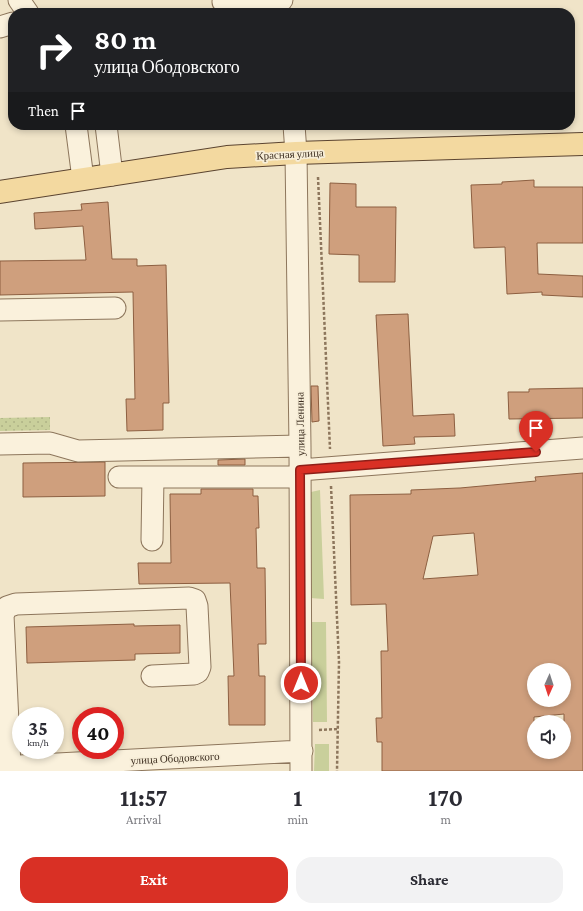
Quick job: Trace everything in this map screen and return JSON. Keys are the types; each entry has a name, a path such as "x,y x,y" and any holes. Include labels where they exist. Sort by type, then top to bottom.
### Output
{"main road":[{"name":"Красная улица","path":"0,192 227,157 296,153 583,144"}],"street":[{"path":"223,2 282,0"},
{"path":"77,130 84,179"},
{"path":"107,130 112,175"},
{"name":"улица Ленина","path":"294,130 296,153 300,446 301,761"},
{"path":"0,310 115,308"},
{"path":"0,444 50,443 78,451 300,446"},
{"path":"119,477 300,473 583,448"},
{"path":"152,477 152,540"},
{"path":"5,766 3,615 7,607 16,604 189,598 195,600 197,606 200,667 198,672 194,674 152,676"},
{"name":"улица Ободовского","path":"5,766 301,761"}],"green space":[{"path":"50,417 50,430 0,431 0,418"},
{"path":"320,490 324,599 310,598 307,498 311,492"},
{"path":"311,622 326,622 327,722 313,722"},
{"path":"315,744 329,744 329,771 314,771"}],"building":[{"path":"534,180 534,187 583,187 583,243 537,243 538,274 583,276 583,297 542,295 542,292 507,294 505,247 474,248 471,185 502,184 502,182"},
{"path":"330,183 356,184 356,207 396,207 395,282 359,282 359,255 329,254"},
{"path":"108,202 112,259 137,259 137,266 166,265 169,403 163,403 163,430 127,431 126,399 135,399 133,292 0,295 0,261 86,260 83,226 35,229 34,213 82,210 81,204"},
{"path":"408,314 413,416 454,414 455,436 414,437 415,444 383,446 376,315"},
{"path":"311,386 318,386 319,421 312,422"},
{"path":"583,388 583,418 509,419 508,392 529,392 529,389"},
{"path":"245,459 245,465 218,465 218,460"},
{"path":"105,462 105,496 23,497 23,463"},
{"path":"583,473 583,771 382,771 382,742 377,742 376,718 382,718 381,651 388,651 386,604 351,605 350,495 411,494 411,490 460,488 536,481 535,477","holes":["474,533 478,575 423,579 433,536"]},
{"path":"201,489 253,489 253,496 258,496 259,528 256,528 257,568 265,568 266,644 258,644 259,676 265,676 265,725 229,725 228,676 234,676 230,583 139,584 138,563 171,563 170,494 201,494"},
{"path":"134,624 134,626 180,625 180,653 135,654 135,660 27,663 26,627"}],"route":[{"path":"301,683 300,470 536,452"}]}
